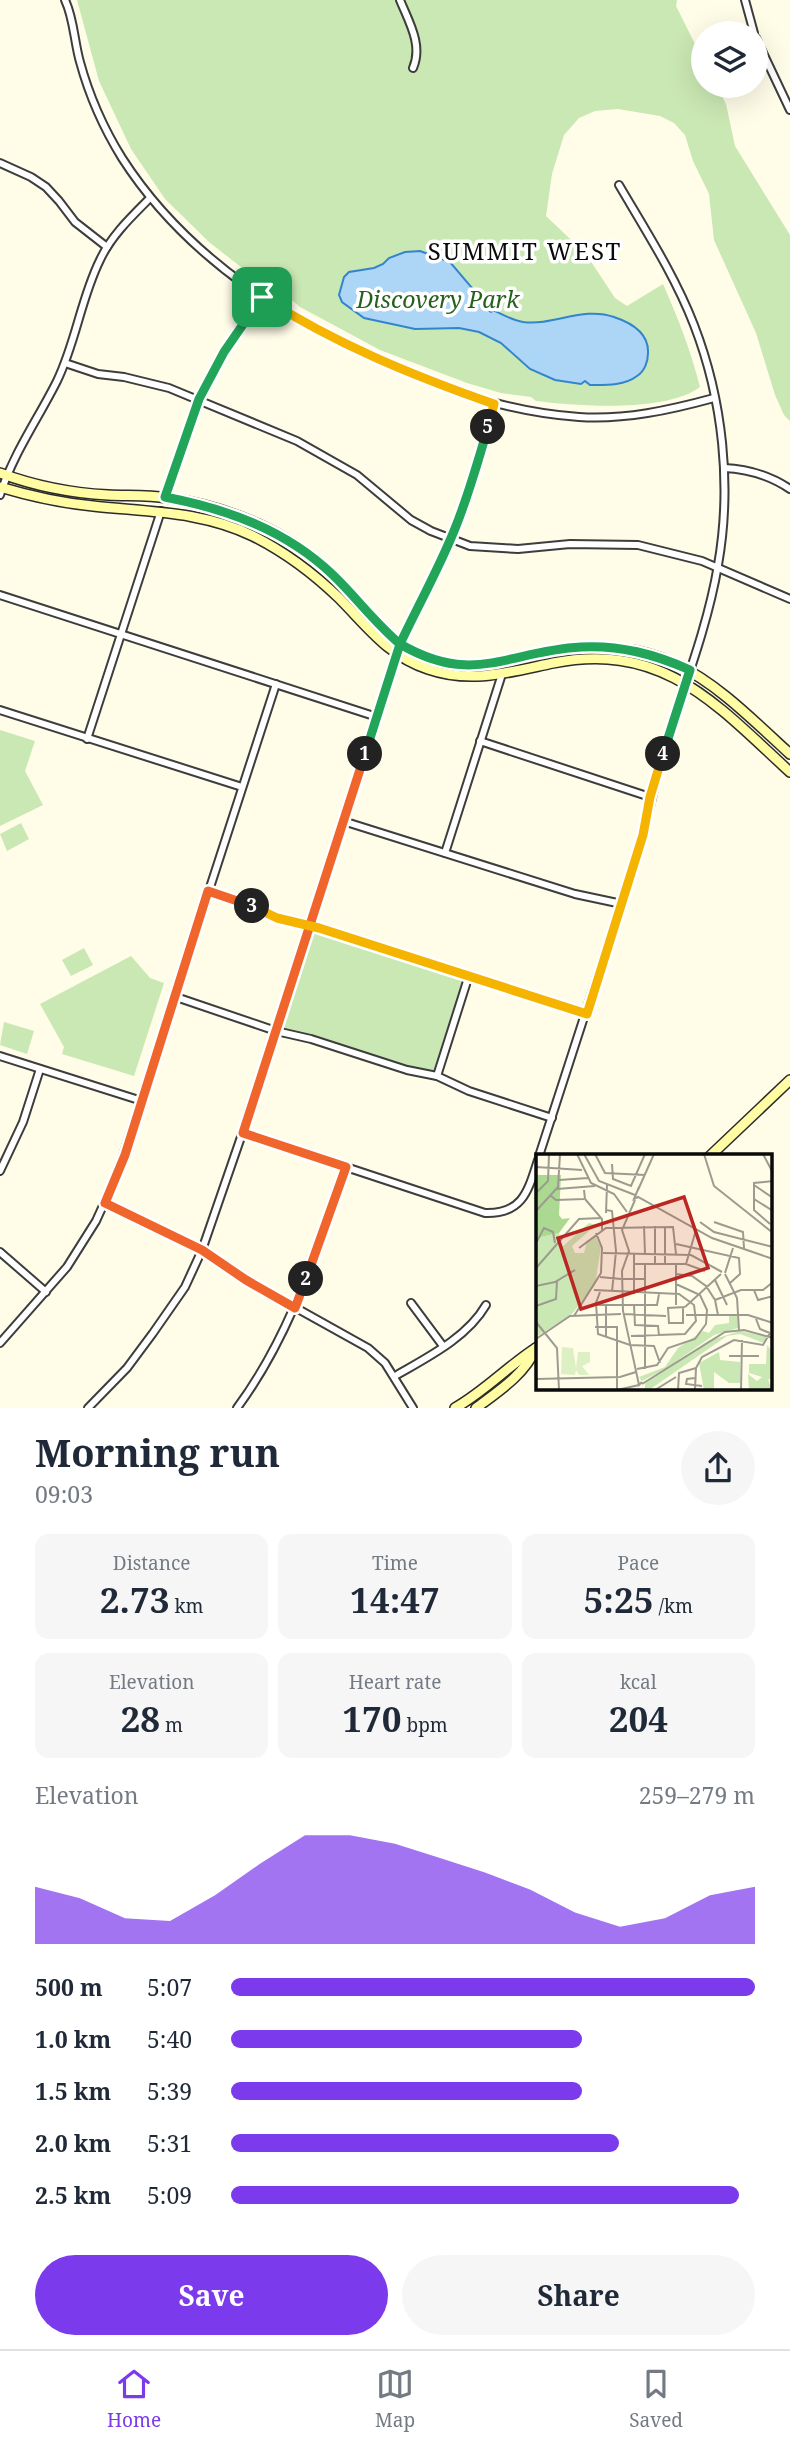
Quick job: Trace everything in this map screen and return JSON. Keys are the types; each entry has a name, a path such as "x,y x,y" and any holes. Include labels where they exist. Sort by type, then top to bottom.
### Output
{"main road":[{"path":"3,474 31,484 82,493 165,497 239,516 286,540 332,574 374,622 400,644 428,659 466,666 485,665 578,647 628,649 659,657 690,670 714,685 790,754"},
{"path":"1,490 60,501 161,511 225,524 275,547 317,577 375,638 397,655 421,667 452,676 502,674 556,663 609,659 656,668 686,683 727,714 790,772"},
{"path":"712,1154 790,1080"},
{"path":"455,1408 536,1347"},
{"path":"477,1408 528,1365 536,1348"}],"street":[{"path":"65,0 80,61 107,132 150,198 200,250 262,297 296,318 353,349 429,382 494,404 544,414 624,416 661,412 714,398"},
{"path":"400,0 417,45 417,58 413,68"},
{"path":"745,0 751,21"},
{"path":"768,63 790,110"},
{"path":"0,163 46,187 75,222 107,247"},
{"path":"540,1154 643,835 650,797 690,670 718,567 724,519 724,468 707,364 693,323 659,253 620,185"},
{"path":"1,490 3,474 65,363 92,279 107,247 150,198"},
{"path":"165,497 199,399 224,352 262,297"},
{"path":"65,363 98,374 145,381 199,399 297,441 357,475 411,520 451,540 492,549 518,550 580,543 638,545 718,567 790,599"},
{"path":"88,1408 127,1368 153,1333 185,1287 202,1250 311,925 400,644 451,540 472,485 494,404"},
{"path":"724,468 742,468 761,473 790,489"},
{"path":"87,739 161,511"},
{"path":"0,595 377,717"},
{"path":"445,853 502,674"},
{"path":"0,1343 46,1292 82,1245 105,1203 125,1155 276,684"},
{"path":"0,710 242,787"},
{"path":"480,741 650,797"},
{"path":"343,821 575,894 622,904"},
{"path":"208,891 260,908 277,918 311,925 587,1014"},
{"path":"437,1076 469,975"},
{"path":"176,997 276,1031 311,1039 407,1070 437,1076 469,1091 552,1118"},
{"path":"0,1056 142,1101"},
{"path":"0,1171 23,1122 40,1069"},
{"path":"243,1133 485,1213 494,1213 518,1204 527,1195 536,1167"},
{"path":"237,1408 250,1391 295,1308 346,1167"},
{"path":"105,1203 202,1250 246,1280 368,1348 395,1376 413,1408"},
{"path":"0,1252 46,1292"},
{"path":"411,1303 443,1346"},
{"path":"395,1376 443,1346 470,1325 486,1305"}],"green space":[{"name":"Discovery Park","path":"77,0 677,0 676,6 691,36 691,98 723,98 735,146 790,235 790,421 784,415 775,395 756,333 714,240 709,194 693,161 685,135 674,123 660,116 618,109 595,111 579,118 564,135 552,174 546,216 586,254 615,298 627,306 663,284 693,360 700,387 685,395 644,404 574,405 536,401 531,397 501,393 380,350 260,282 209,242 165,199 131,149 99,81"},
{"path":"0,730 35,741 25,771 43,805 0,826"},
{"path":"21,823 29,839 7,851 0,834"},
{"path":"311,925 469,975 437,1076 276,1031"},
{"path":"84,948 93,965 71,976 62,960"},
{"path":"131,956 150,978 164,983 134,1076 62,1054 64,1047 40,1004"},
{"path":"4,1022 34,1031 27,1054 0,1045"}],"water":[{"path":"420,251 450,262 484,302 482,305 491,312 493,310 511,319 535,322 602,314 627,322 646,340 648,356 644,369 626,382 614,384 590,385 585,381 581,384 555,380 530,369 501,343 479,332 459,328 415,329 364,318 342,302 339,295 344,277 349,272 374,268 405,252"}],"district":[{"name":"SUMMIT WEST","path":"525,250"}],"route":[{"path":"262,297 224,352 199,399 165,497 193,502 239,516 286,540 332,574 374,622 400,644 328,873 311,925 299,958 243,1133 346,1167 295,1308 246,1280 202,1250 105,1203 125,1155 208,891 260,908 277,918 311,925 587,1014 643,835 650,797 690,670 648,653 603,646 578,647 485,665 466,666 428,659 400,644 447,548 463,508 494,404 429,382 377,360 341,343 262,297"}]}
